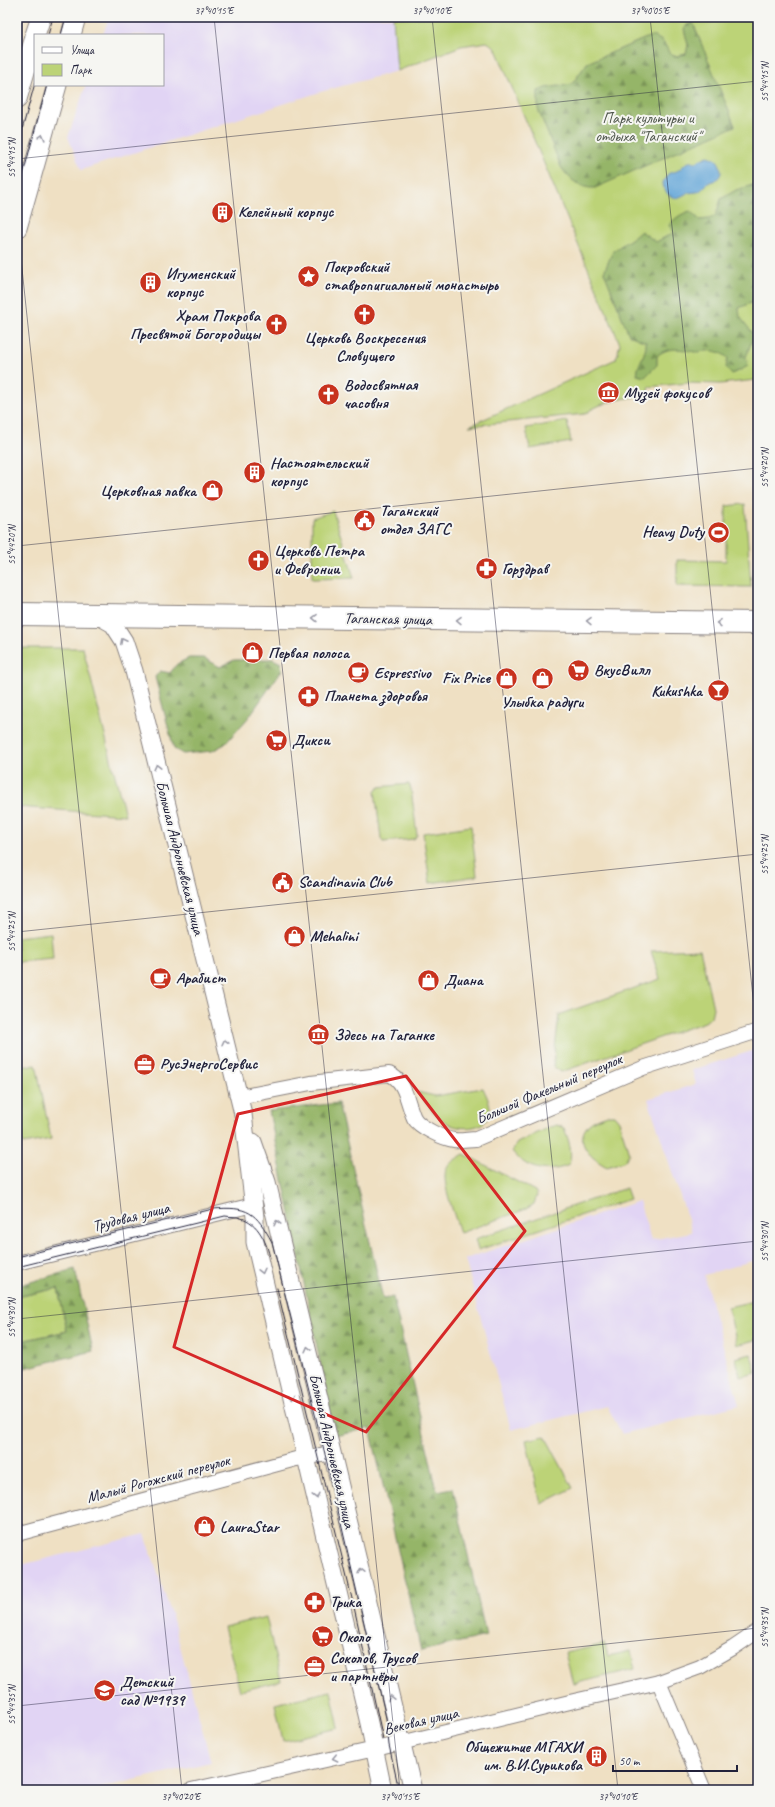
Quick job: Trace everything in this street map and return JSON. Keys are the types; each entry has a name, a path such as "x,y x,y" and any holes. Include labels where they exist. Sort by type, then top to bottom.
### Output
{"main road":[{"path":"36,34 41,17"},
{"path":"71,34 76,17"},
{"path":"17,99 34,40"},
{"path":"17,228 23,179 57,86"},
{"name":"Таганская улица","path":"17,614 758,623"}],"street":[{"name":"Большая Андроньевская улица","path":"97,615 113,624 124,641 129,654 243,1114 267,1182 413,1790"},
{"name":"Большой Факельный переулок","path":"239,1097 311,1083 389,1074 397,1077 402,1085 415,1120 435,1134 454,1140 476,1138 643,1068 758,1031"},
{"name":"Большая Андроньевская улица","path":"243,1114 255,1217 255,1242 369,1723 383,1790"},
{"name":"Трудовая улица","path":"17,1263 253,1204"},
{"name":"Малый Рогожский переулок","path":"17,1534 296,1459 333,1453"},
{"name":"Вековая улица","path":"191,1790 659,1682 700,1667 733,1648 758,1631"},
{"path":"659,1682 704,1790"}],"highlighted area":[{"path":"406,1076 525,1231 366,1432 174,1347 238,1114"}],"shaded area":[{"path":"109,17 393,17 397,71 320,92 81,170 68,137 86,86 164,86 164,34 103,34"},
{"path":"758,1049 758,1259 704,1275 739,1405 622,1434 607,1406 511,1430 465,1259 639,1201 651,1240 692,1232 648,1099 696,1084 692,1070"},
{"name":"Детский сад №1939","path":"145,1534 173,1620 211,1762 91,1790 17,1790 17,1566"}],"green space":[{"name":"Парк культуры и отдыха \"Таганский\"","path":"393,17 758,17 758,391 756,380 720,384 688,383 648,387 649,395 607,403 592,409 585,414 469,426 616,359 620,344 495,47 487,42 461,46 397,71"},
{"path":"693,23 735,126 595,188 584,187 575,182 561,167 538,109 538,91 546,88 572,84 587,63 651,36 663,42 669,53 677,56 686,54 688,45 684,29 687,25"},
{"path":"753,185 758,186 758,300 739,308 740,317 754,335 746,357 748,366 731,374 726,367 728,358 723,354 711,351 696,352 675,349 666,351 657,356 657,365 645,377 637,375 646,342 629,335 604,272 613,251 641,231 656,242 673,233 669,225 678,216 690,211 700,220 709,219 716,215 721,199 736,190"},
{"path":"567,421 571,442 530,449 526,428"},
{"path":"745,504 751,587 677,586 677,560 726,561 726,506"},
{"path":"333,511 354,578 312,579 312,518"},
{"path":"17,648 83,648 125,815 17,807"},
{"path":"189,658 204,658 220,667 234,660 273,659 281,663 282,670 248,718 225,744 212,751 183,754 174,749 155,677 160,671 170,673 177,664"},
{"path":"409,784 411,789 417,835 414,839 383,842 381,838 375,791 378,787"},
{"path":"471,826 477,876 430,883 423,833"},
{"path":"51,933 53,959 17,962 17,937"},
{"path":"700,949 713,1008 711,1017 705,1022 561,1072 553,1066 559,1015 660,979 651,951"},
{"path":"36,1064 51,1139 23,1144 17,1115 17,1068"},
{"path":"483,1088 490,1105 488,1117 485,1122 480,1125 467,1128 454,1126 444,1121 432,1110 417,1092 435,1096"},
{"path":"338,1103 383,1299 393,1297 437,1491 453,1488 486,1636 421,1651 370,1428 335,1436 269,1111"},
{"path":"608,1115 614,1115 619,1121 629,1153 625,1161 607,1167 590,1155 583,1144 583,1138 584,1132 588,1125 597,1119"},
{"path":"557,1125 564,1128 569,1142 571,1156 569,1165 561,1168 545,1170 531,1166 524,1162 512,1151 517,1143"},
{"path":"464,1154 535,1191 537,1195 534,1204 526,1209 460,1233 447,1192 445,1176 449,1165"},
{"path":"626,1188 630,1199 478,1250 475,1239"},
{"path":"75,1269 93,1351 17,1370 17,1342 67,1331 58,1288 17,1297 17,1286"},
{"path":"58,1288 67,1331 17,1342 17,1297"},
{"path":"758,1300 758,1339 737,1345 728,1307"},
{"path":"751,1354 756,1373 740,1377 736,1358"},
{"path":"545,1436 573,1488 541,1504 526,1440"},
{"path":"266,1617 281,1681 240,1691 224,1627"},
{"path":"605,1644 608,1656 631,1651 635,1669 573,1684 565,1653"},
{"path":"331,1691 339,1728 283,1741 275,1704"}],"water":[{"path":"708,156 714,158 720,166 721,173 716,180 707,184 699,192 688,193 678,198 666,193 663,182 668,174 677,171 689,162 697,162"}],"tram line":[{"path":"48,34 53,17"},
{"path":"61,34 66,17"},
{"path":"17,148 34,86"},
{"path":"17,197 47,86"},
{"path":"17,1257 213,1209 225,1208 243,1210 250,1213 261,1224 272,1242 325,1454 386,1718 389,1745 399,1790"},
{"path":"17,1267 225,1216 239,1217 247,1220 257,1228 267,1246 270,1258"},
{"path":"277,1288 354,1607 383,1739"}],"place":[{"name":"Келейный корпус","path":"223,212"},
{"name":"Покровский ставропигиальный монастырь","path":"309,276"},
{"name":"Игуменский корпус","path":"151,283"},
{"name":"Церковь Воскресения Словущего","path":"365,314"},
{"name":"Храм Покрова Пресвятой Богородицы","path":"276,325"},
{"name":"Музей фокусов","path":"609,393"},
{"name":"Водосвятная часовня","path":"329,394"},
{"name":"Настоятельский корпус","path":"255,472"},
{"name":"Церковная лавка","path":"212,491"},
{"name":"Таганский отдел ЗАГС","path":"365,520"},
{"name":"Heavy Duty","path":"719,532"},
{"name":"Церковь Петра и Февронии","path":"259,560"},
{"name":"Горздрав","path":"487,569"},
{"name":"Первая полоса","path":"252,653"},
{"name":"ВкусВилл","path":"578,670"},
{"name":"Espressivo","path":"358,673"},
{"name":"Fix Price","path":"506,678"},
{"name":"Улыбка радуги","path":"542,679"},
{"name":"Kukushka","path":"718,691"},
{"name":"Планета здоровья","path":"309,696"},
{"name":"Дикси","path":"277,740"},
{"name":"Scandinavia Club","path":"282,882"},
{"name":"Mehalini","path":"294,936"},
{"name":"Арабист","path":"161,978"},
{"name":"Диана","path":"428,980"},
{"name":"Здесь на Таганке","path":"319,1035"},
{"name":"РусЭнергоСервис","path":"144,1064"},
{"name":"LauraStar","path":"204,1527"},
{"name":"Трика","path":"315,1602"},
{"name":"Около","path":"323,1637"},
{"name":"Соколов, Трусов и партнёры","path":"315,1667"},
{"name":"Детский сад №1939","path":"104,1691"},
{"name":"Общежитие МГАХИ им. В.И.Сурикова","path":"597,1756"}]}
